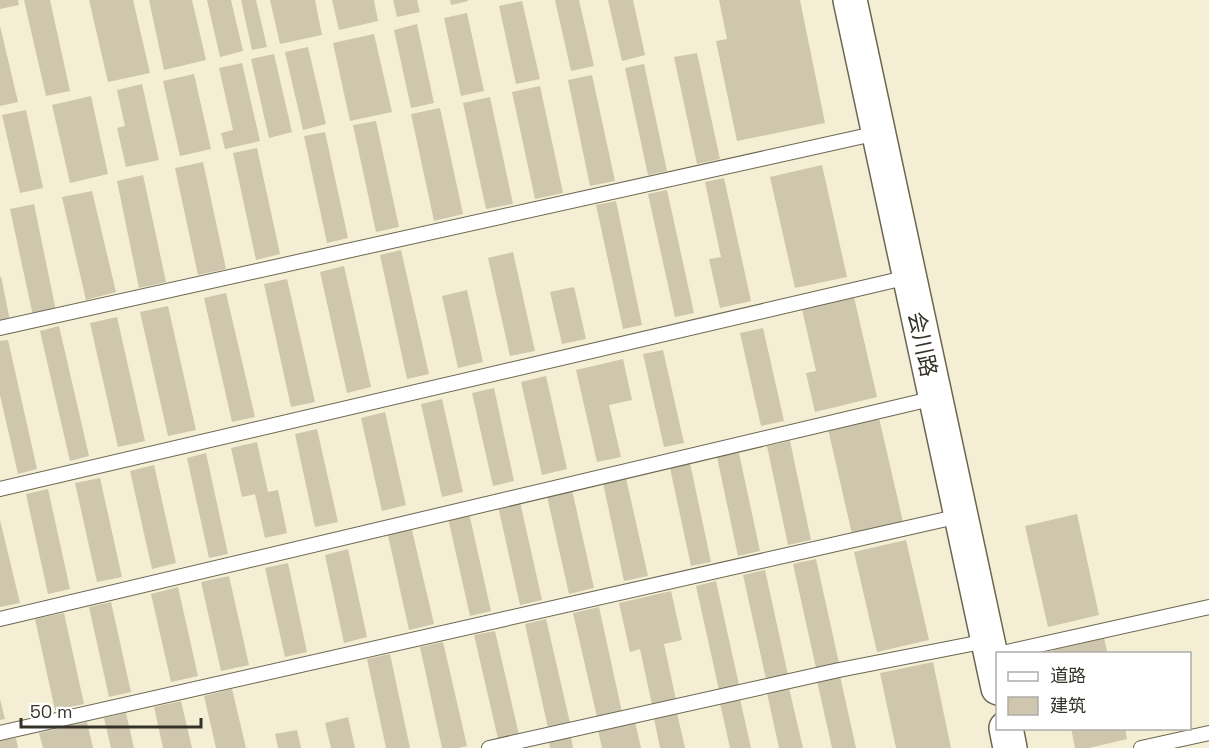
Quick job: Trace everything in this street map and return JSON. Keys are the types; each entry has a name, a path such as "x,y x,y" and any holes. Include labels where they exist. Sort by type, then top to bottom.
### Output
{"street":[{"name":"会川路","path":"850,0 960,516 993,651 996,673"},
{"path":"1006,730 1010,748"}],"lane":[{"path":"0,328 878,133"},
{"path":"0,489 909,277"},
{"path":"0,619 935,398"},
{"path":"0,733 960,516"},
{"path":"489,748 839,670 993,651 1209,607"},
{"path":"1141,748 1209,733"}],"building":[{"path":"0,0 18,0 19,5 0,9"},
{"path":"24,0 50,0 70,91 46,96"},
{"path":"89,0 133,0 150,73 108,82"},
{"path":"149,0 192,0 206,60 164,70"},
{"path":"207,0 231,0 243,51 220,57"},
{"path":"241,0 256,0 267,47 252,50"},
{"path":"270,0 315,0 322,35 280,44"},
{"path":"332,0 374,0 378,21 339,30"},
{"path":"393,0 417,0 420,12 397,17"},
{"path":"450,0 468,0 468,1 451,5"},
{"path":"555,0 579,0 594,66 571,71"},
{"path":"608,0 633,0 645,55 622,61"},
{"path":"719,0 800,0 825,123 737,141 716,41 727,39"},
{"path":"522,1 540,79 516,84 499,6"},
{"path":"467,13 484,91 461,96 444,18"},
{"path":"417,24 434,103 411,108 394,30"},
{"path":"0,26 18,102 0,106"},
{"path":"374,34 392,112 350,121 333,43"},
{"path":"308,47 326,124 303,130 285,52"},
{"path":"697,53 720,159 697,164 674,57"},
{"path":"274,54 292,132 269,138 251,59"},
{"path":"242,63 260,141 225,149 221,133 233,130 219,68"},
{"path":"644,64 667,171 648,175 625,68"},
{"path":"194,74 211,149 180,156 163,81"},
{"path":"592,75 615,181 590,186 568,80"},
{"path":"142,84 159,160 126,167 117,128 125,126 117,90"},
{"path":"540,86 563,193 535,199 512,92"},
{"path":"91,96 108,174 70,183 52,105"},
{"path":"490,97 513,204 486,209 463,103"},
{"path":"440,108 463,214 434,221 411,114"},
{"path":"26,110 43,188 20,193 2,115"},
{"path":"376,121 399,227 376,232 353,125"},
{"path":"325,132 348,238 327,243 304,136"},
{"path":"257,148 280,254 256,260 233,153"},
{"path":"203,162 226,269 198,275 175,168"},
{"path":"822,165 847,277 795,288 770,177"},
{"path":"143,175 166,282 139,288 117,181"},
{"path":"724,178 751,301 720,308 709,259 721,257 705,182"},
{"path":"667,190 694,313 675,317 648,194"},
{"path":"92,191 116,292 86,300 62,197"},
{"path":"616,201 642,325 623,329 596,205"},
{"path":"34,204 56,311 33,316 10,209"},
{"path":"401,250 429,374 407,379 380,255"},
{"path":"513,252 535,351 510,356 488,258"},
{"path":"344,266 371,387 347,393 320,272"},
{"path":"0,277 10,321 0,323"},
{"path":"287,279 315,402 291,407 264,284"},
{"path":"574,287 586,339 562,344 550,292"},
{"path":"467,290 483,362 458,368 442,296"},
{"path":"226,293 255,417 232,422 204,298"},
{"path":"854,297 877,397 815,412 806,373 816,371 802,309"},
{"path":"168,306 196,430 168,436 140,312"},
{"path":"117,317 145,441 118,447 90,323"},
{"path":"59,326 89,456 70,461 40,331"},
{"path":"763,328 784,421 761,426 740,333"},
{"path":"8,340 37,469 18,474 0,395 0,341"},
{"path":"663,350 684,443 664,447 643,354"},
{"path":"623,359 632,400 609,405 621,457 597,462 576,370"},
{"path":"546,376 567,469 542,475 521,382"},
{"path":"494,388 514,481 493,486 472,393"},
{"path":"442,399 463,492 442,497 421,404"},
{"path":"385,412 406,505 382,511 361,418"},
{"path":"879,418 903,522 852,534 828,429"},
{"path":"317,429 338,522 315,527 295,434"},
{"path":"790,441 811,540 788,545 767,446"},
{"path":"257,442 268,492 278,490 287,533 265,538 255,494 242,497 231,448"},
{"path":"206,453 228,554 209,558 187,458"},
{"path":"739,453 760,551 738,556 717,457"},
{"path":"690,463 711,562 691,566 670,468"},
{"path":"154,465 176,563 152,569 130,471"},
{"path":"100,478 122,577 97,582 75,483"},
{"path":"626,478 648,576 624,581 603,483"},
{"path":"48,489 70,589 48,594 26,494"},
{"path":"572,490 594,588 569,594 547,496"},
{"path":"520,502 542,600 520,605 498,506"},
{"path":"469,513 491,611 470,616 448,518"},
{"path":"1077,514 1099,615 1048,627 1025,526"},
{"path":"0,520 20,603 0,607"},
{"path":"411,526 434,624 409,630 387,531"},
{"path":"906,540 929,640 877,652 854,552"},
{"path":"348,549 367,637 344,643 325,555"},
{"path":"816,559 839,663 816,668 793,564"},
{"path":"288,563 307,652 285,657 265,568"},
{"path":"765,570 788,675 766,679 743,575"},
{"path":"229,576 249,665 221,671 201,582"},
{"path":"716,581 739,685 719,690 696,586"},
{"path":"178,587 198,676 171,682 151,594"},
{"path":"671,591 682,640 664,644 676,700 652,705 640,649 630,652 619,603"},
{"path":"111,602 131,692 109,697 89,607"},
{"path":"599,607 622,712 597,717 573,613"},
{"path":"64,613 84,704 55,710 35,619"},
{"path":"546,619 570,723 548,728 525,624"},
{"path":"495,631 519,735 498,739 474,635"},
{"path":"1104,638 1108,652 1054,652 1053,650"},
{"path":"443,642 467,746 459,748 442,748 420,647"},
{"path":"390,654 410,748 386,748 367,659"},
{"path":"933,662 951,748 896,748 880,673"},
{"path":"840,676 856,748 832,748 817,681"},
{"path":"789,688 803,748 779,748 767,693"},
{"path":"232,689 246,748 216,748 204,696"},
{"path":"0,699 5,719 0,720"},
{"path":"740,699 751,748 730,748 720,703"},
{"path":"181,701 192,748 163,748 154,707"},
{"path":"126,713 134,748 111,748 104,718"},
{"path":"677,713 685,748 660,748 654,718"},
{"path":"348,717 355,748 331,748 325,723"},
{"path":"87,722 93,748 43,748 39,733"},
{"path":"635,722 641,748 602,748 598,730"},
{"path":"297,730 301,748 278,748 275,734"},
{"path":"1071,730 1125,730 1127,739 1089,748 1075,748"},
{"path":"571,737 573,748 550,748 549,741"},
{"path":"16,738 18,748 0,748 0,741"}]}
